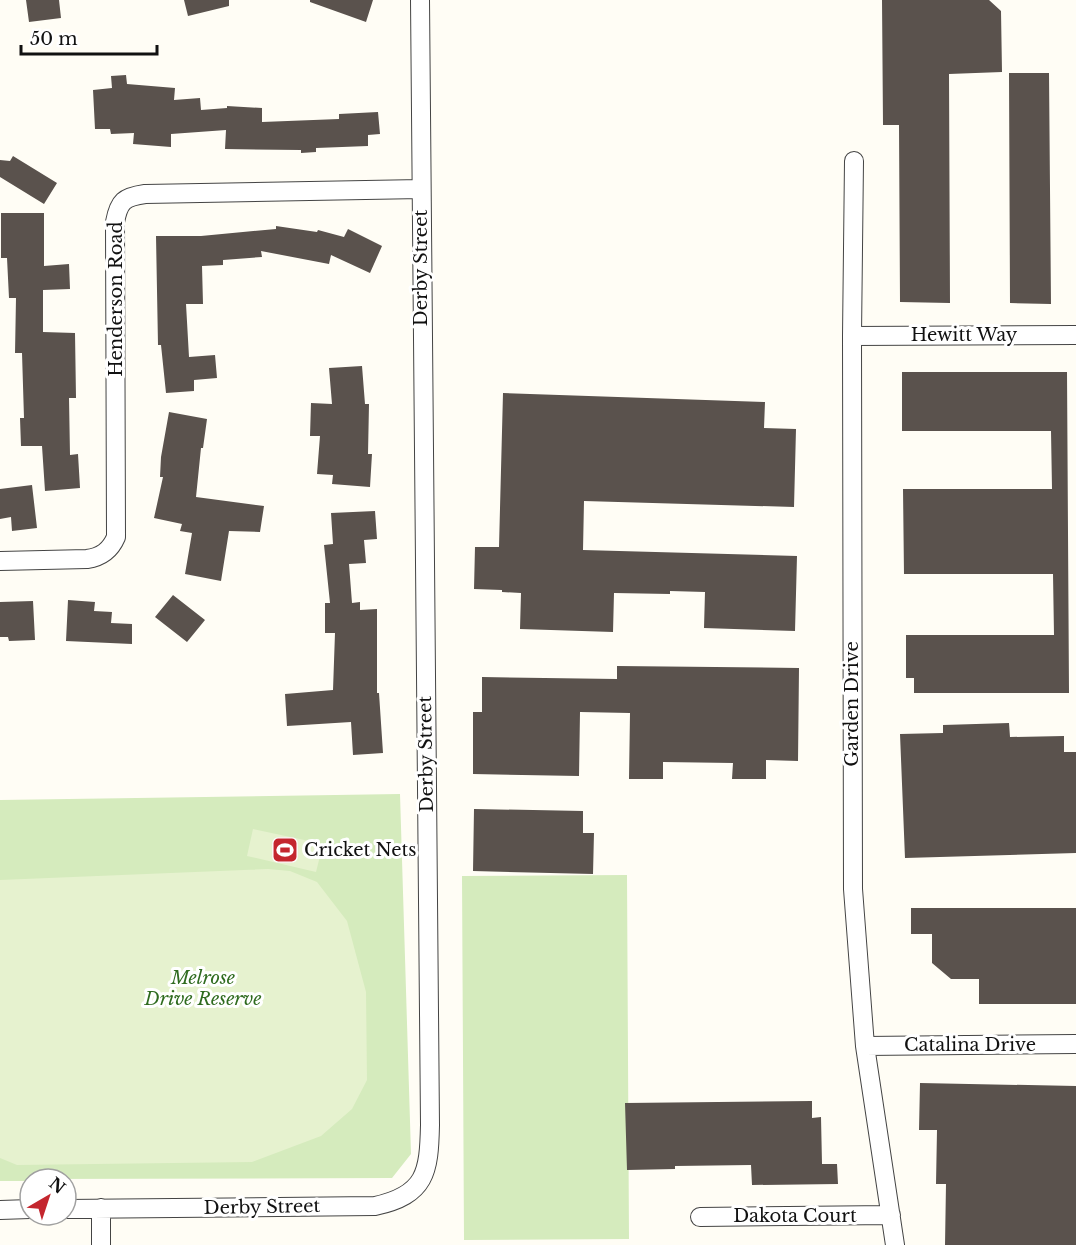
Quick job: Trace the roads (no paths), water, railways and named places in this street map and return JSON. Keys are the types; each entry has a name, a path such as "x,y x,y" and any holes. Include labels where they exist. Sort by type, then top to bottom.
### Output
{"street":[{"name":"Derby Street","path":"78,1209 375,1206 395,1202 406,1195 418,1184 426,1170 429,1158 430,1125 420,0"},
{"name":"Garden Drive","path":"854,161 853,889 865,1046 895,1245"},
{"name":"Henderson Road","path":"0,561 98,557 106,552 116,537 114,222 123,201 131,196 145,194 421,189"},
{"name":"Hewitt Way","path":"852,336 1076,335"},
{"name":"Catalina Drive","path":"865,1046 1076,1044"},
{"path":"101,1208 101,1245"},
{"path":"0,1210 18,1209"},
{"name":"Dakota Court","path":"700,1217 891,1215"}],"place":[{"name":"Cricket Nets","path":"285,850"}],"park label":[{"name":"Melrose Drive Reserve","path":"203,988"}]}
